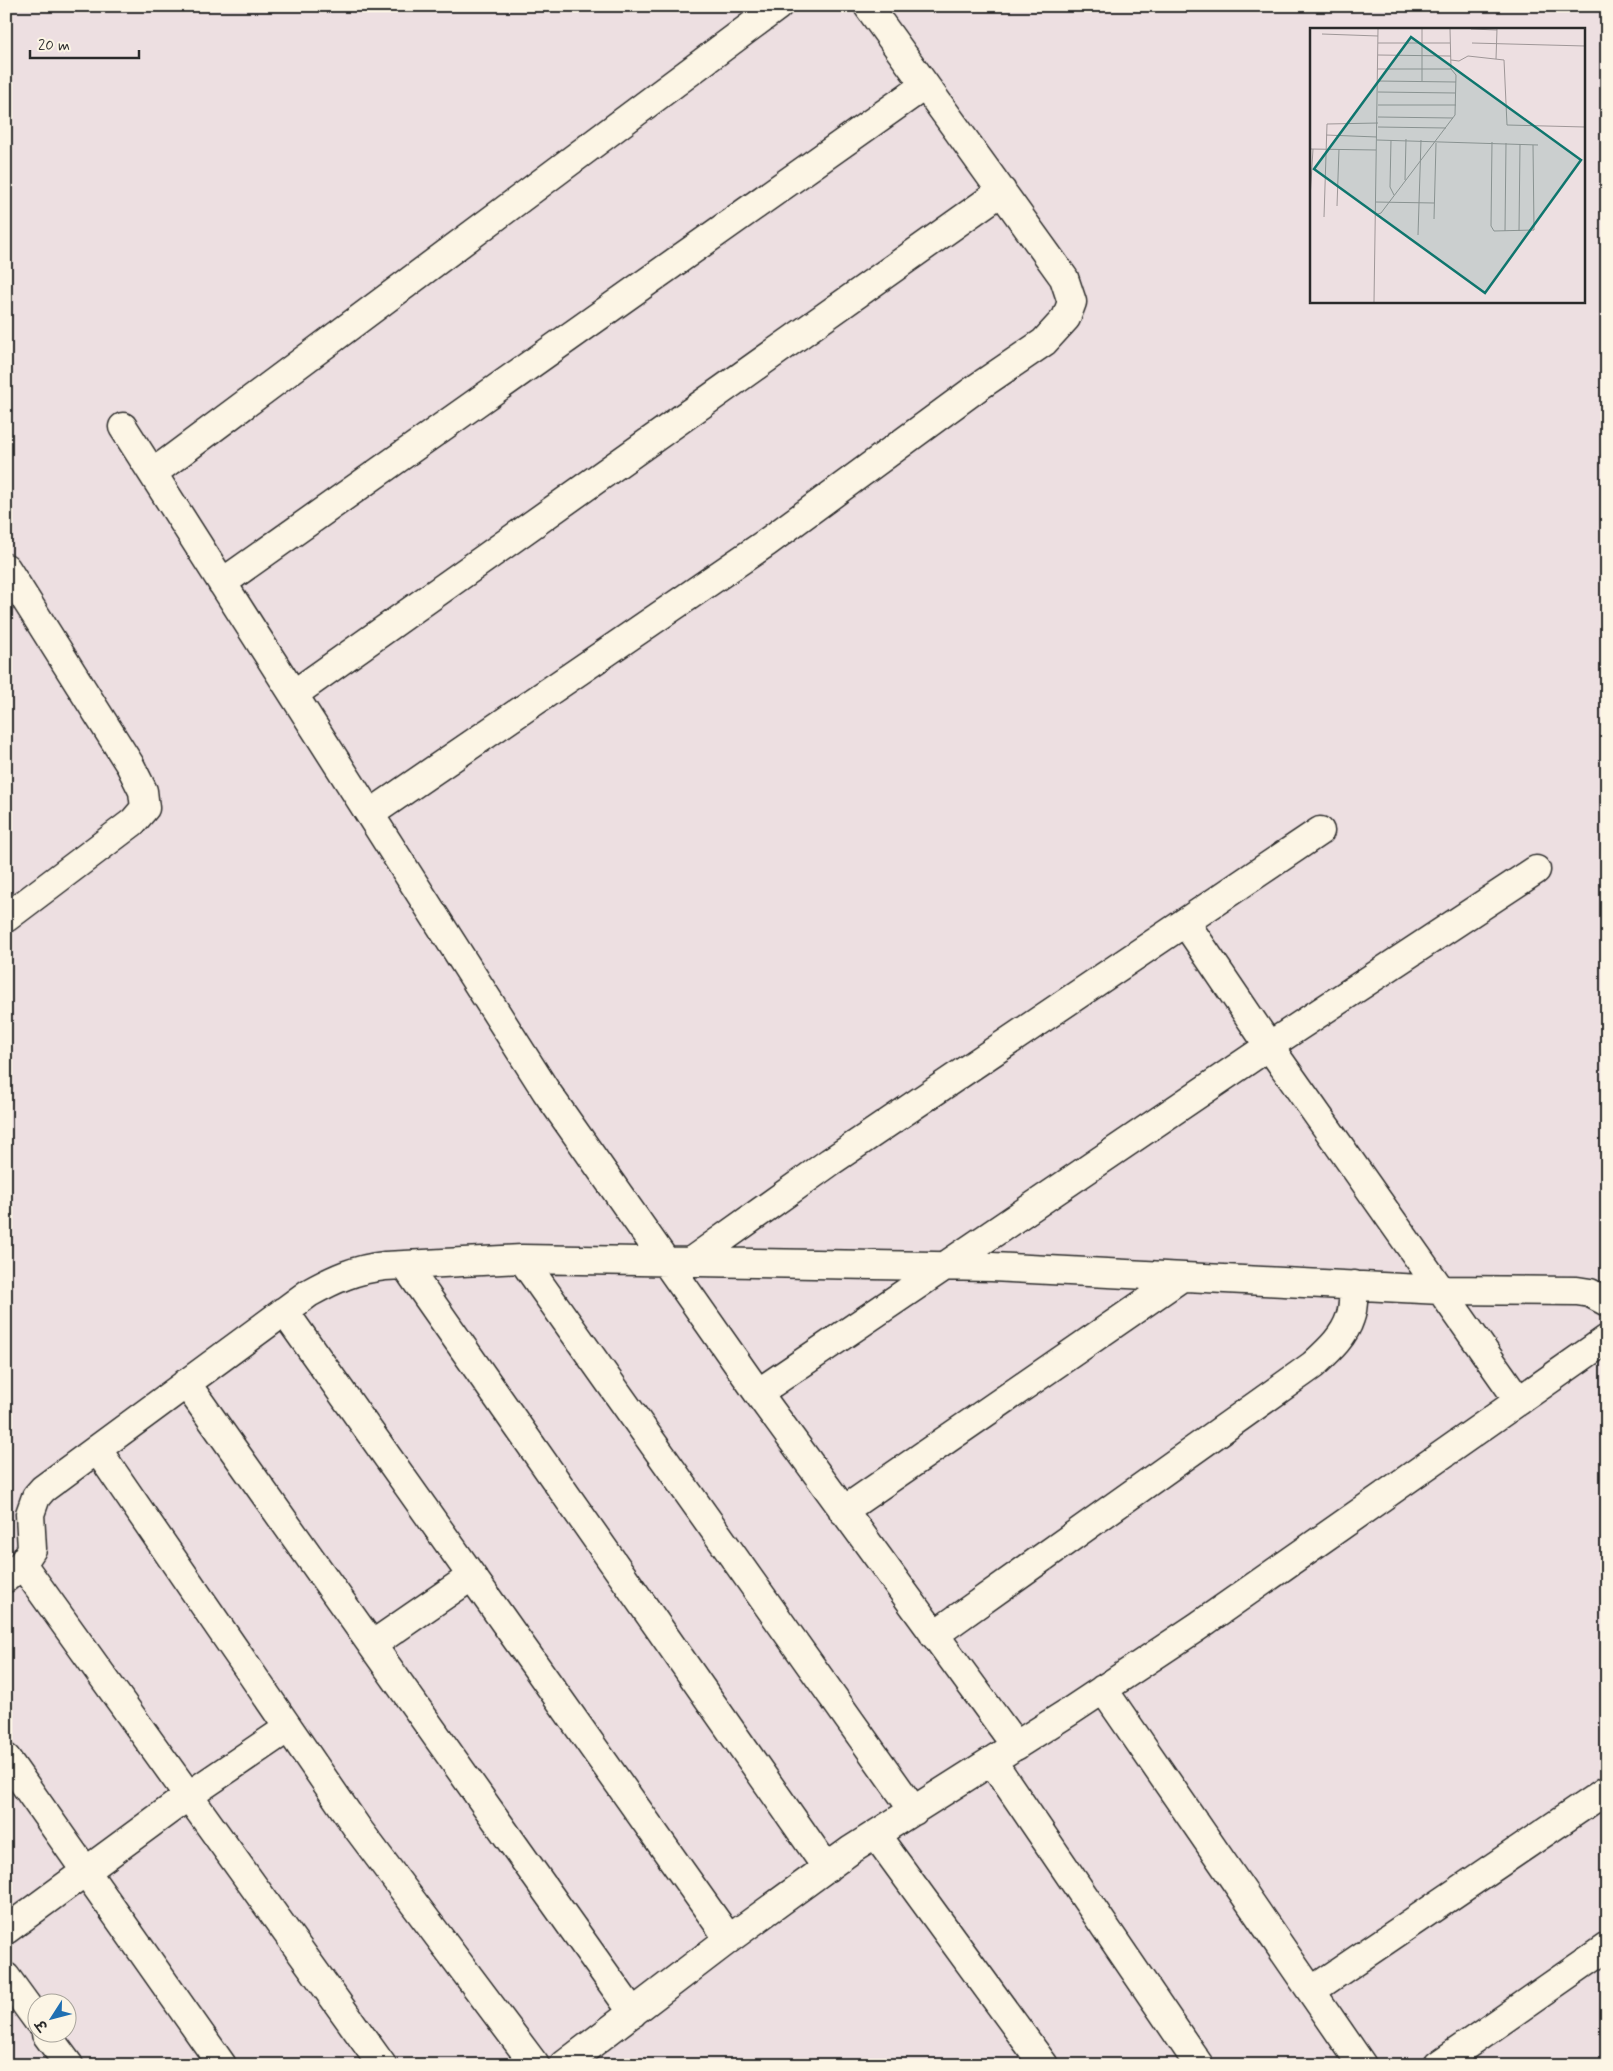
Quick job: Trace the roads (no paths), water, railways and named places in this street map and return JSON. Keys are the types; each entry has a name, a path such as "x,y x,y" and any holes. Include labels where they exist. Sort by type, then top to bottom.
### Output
{"street":[{"path":"152,473 778,6"},
{"path":"370,814 766,543 978,387 1044,342 1066,318 1072,302 1064,278 868,6"},
{"path":"222,583 925,85"},
{"path":"294,694 1002,191"},
{"path":"123,427 546,1091 677,1262 758,1393 1016,1746"},
{"path":"6,568 130,765 143,791 145,808 127,827 6,918"},
{"path":"677,1262 830,1162 1320,831"},
{"path":"758,1393 947,1267 1269,1046 1536,870"},
{"path":"1185,922 1269,1046 1519,1401"},
{"path":"522,1259 914,1811"},
{"path":"382,2065 188,1796 14,1571 32,1550 30,1514 36,1497 43,1489 309,1293 346,1274 363,1268 404,1264 522,1259 947,1267 1441,1290 1577,1291 1590,1293 1607,1302"},
{"path":"404,1264 827,1868"},
{"path":"843,1511 1182,1277"},
{"path":"934,1634 1313,1365 1344,1333 1351,1316 1354,1285"},
{"path":"284,1312 729,1940"},
{"path":"564,2065 827,1868 1213,1616 1607,1339"},
{"path":"186,1383 633,2013"},
{"path":"96,1449 358,1829 535,2065"},
{"path":"372,1645 472,1576"},
{"path":"1103,1689 1362,2065"},
{"path":"6,1930 188,1796 288,1728"},
{"path":"6,1758 222,2065"},
{"path":"992,1761 1199,2065"},
{"path":"1311,1992 1607,1790"},
{"path":"876,1835 1044,2065"},
{"path":"1438,2065 1607,1948"},
{"path":"6,1977 28,2007"},
{"path":"53,2044 68,2065"}]}
